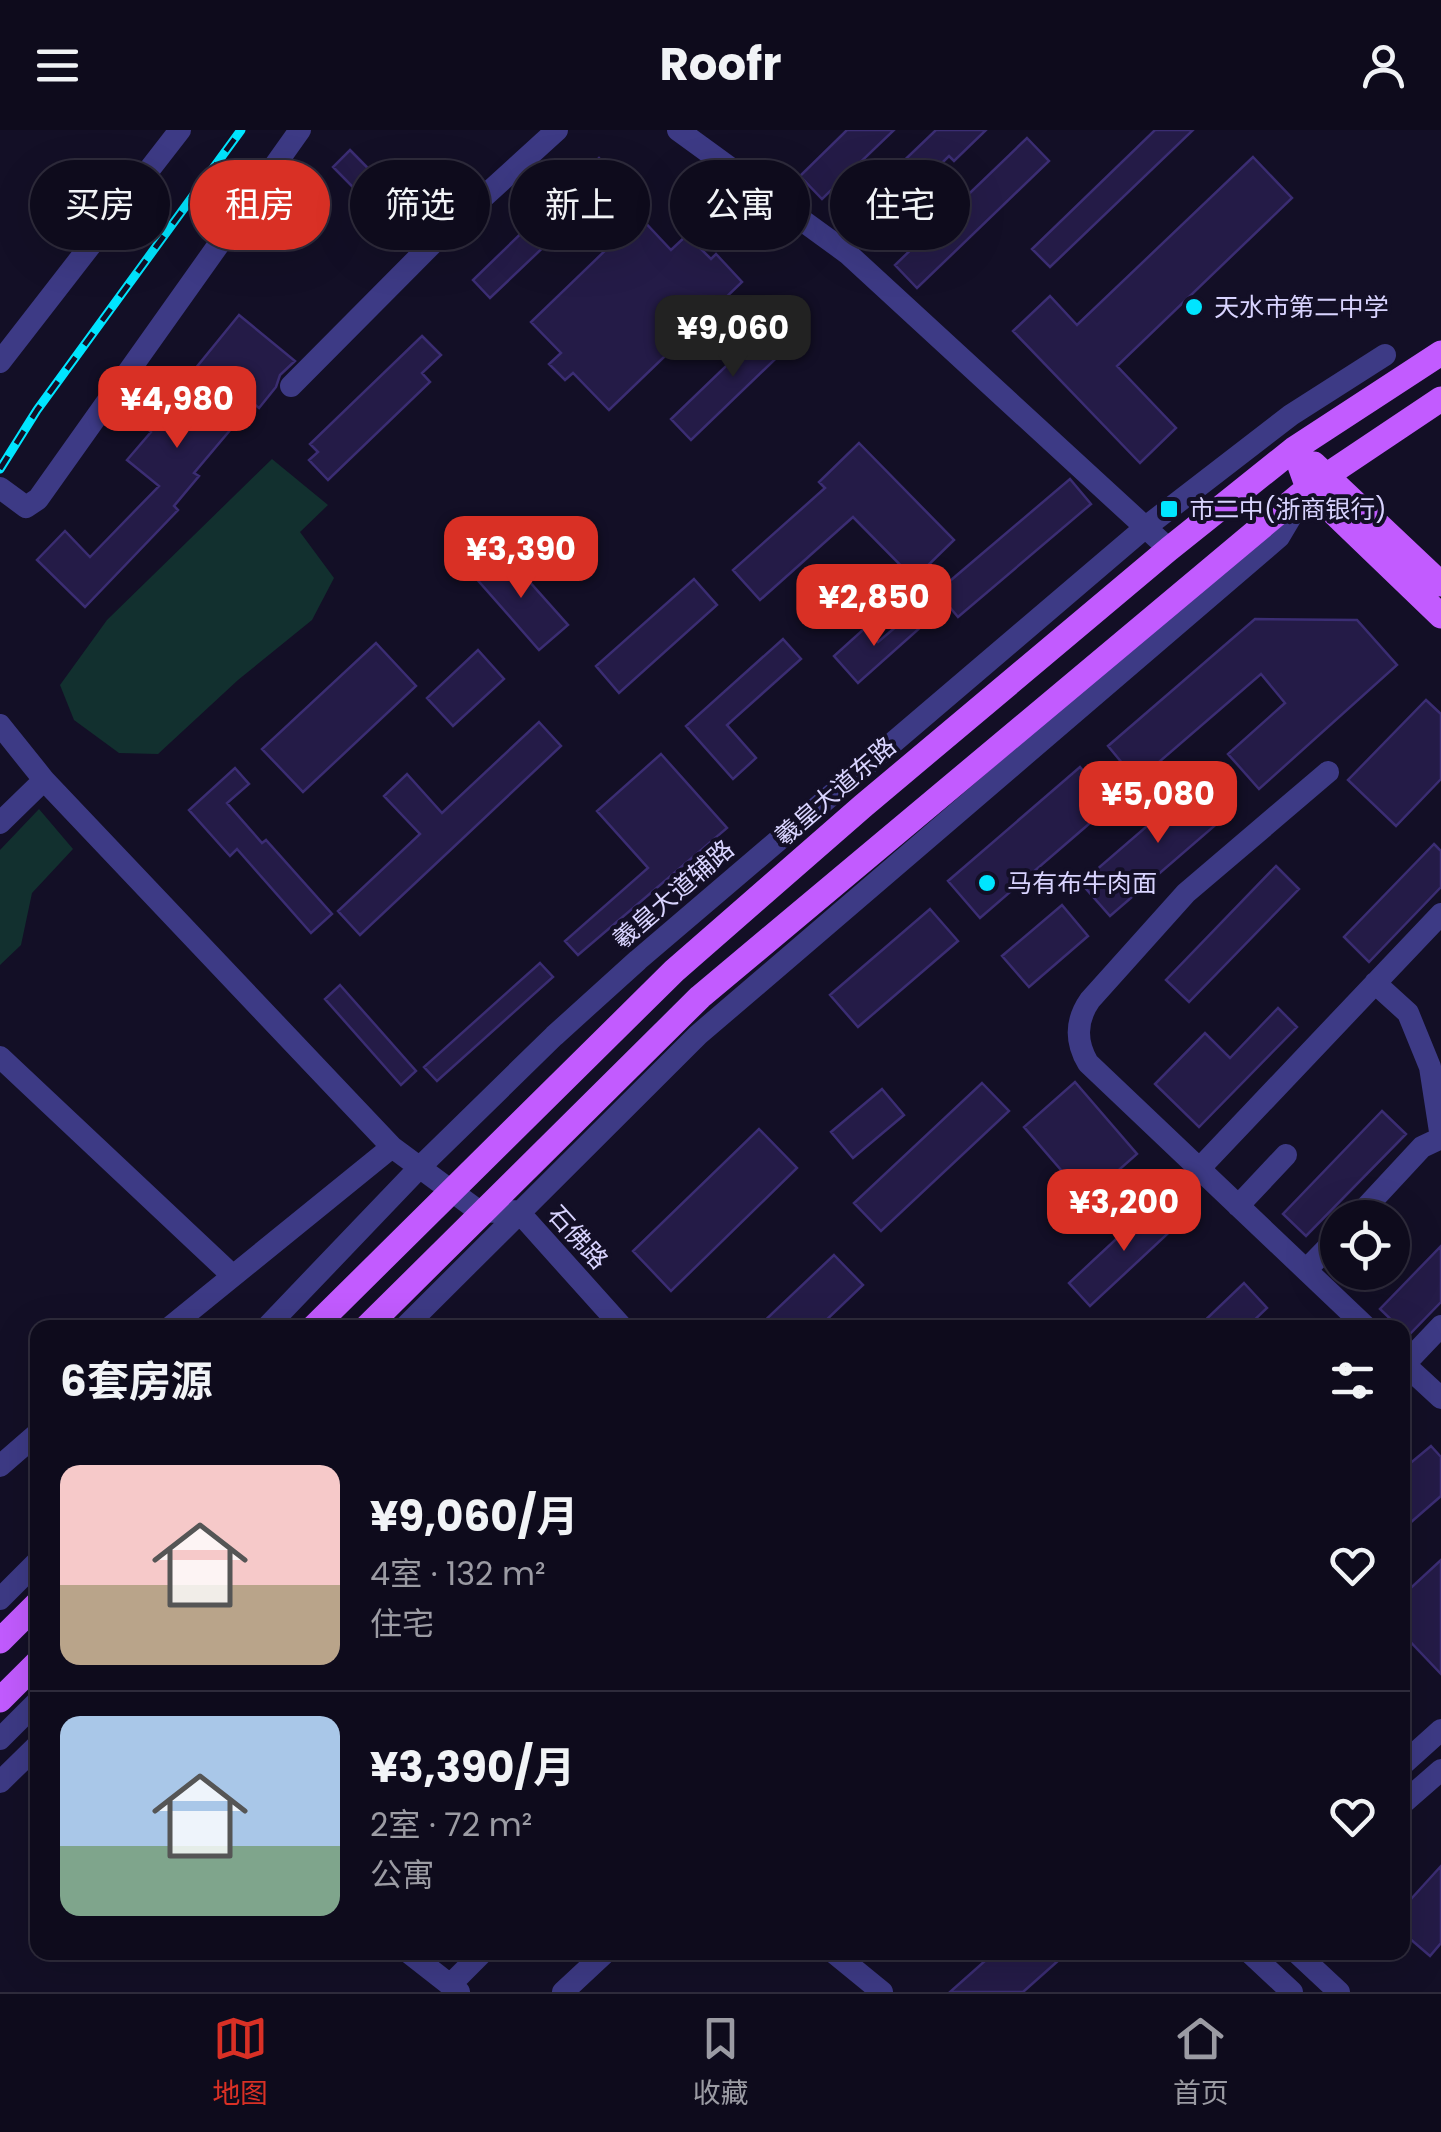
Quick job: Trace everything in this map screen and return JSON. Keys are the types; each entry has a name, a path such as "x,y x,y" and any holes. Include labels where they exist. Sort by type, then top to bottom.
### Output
{"main road":[{"name":"羲皇大道东路","path":"321,1320 674,971 863,806 1168,549 1294,449 1441,353"},
{"path":"374,1320 700,998 1318,481 1441,400"},
{"path":"1294,449 1318,481 1441,616"},
{"path":"1318,481 1441,584"},
{"path":"0,1641 30,1611"},
{"path":"0,1700 30,1670"}],"street":[{"path":"0,362 180,130"},
{"path":"0,488 26,508 38,499 300,130"},
{"path":"291,386 434,242 557,130"},
{"path":"678,130 847,253 1168,549"},
{"name":"羲皇大道辅路","path":"274,1320 420,1167 638,960 1147,526 1291,414 1385,355"},
{"path":"412,1320 698,1035 1279,537 1318,481"},
{"path":"0,725 44,780 392,1147 480,1212"},
{"path":"1328,772 1186,893 1090,1000 1080,1017 1080,1046 1088,1063 1358,1320"},
{"path":"0,823 44,780"},
{"path":"1199,1169 1441,914"},
{"path":"1373,1200 1440,1129 1430,1067 1408,1012 1376,983"},
{"path":"0,1058 233,1276"},
{"path":"180,1320 392,1147"},
{"path":"1238,1206 1286,1155"},
{"name":"石佛路","path":"480,1212 518,1212 616,1320"},
{"path":"1306,1270 1320,1256"},
{"path":"1410,1357 1441,1326"},
{"path":"1410,1369 1441,1398"},
{"path":"0,1466 30,1440"},
{"path":"0,1599 30,1569"},
{"path":"0,1739 30,1709"},
{"path":"1410,1757 1441,1730"},
{"path":"0,1782 30,1753"},
{"path":"1410,1797 1441,1770"},
{"path":"418,1960 456,1990 477,1960"},
{"path":"563,1992 597,1960"},
{"path":"843,1960 882,1992"},
{"path":"1255,1960 1277,1987"},
{"path":"1305,1960 1339,1992"}],"green space":[{"path":"272,459 328,505 300,532 334,578 312,620 238,680 158,754 119,753 74,720 60,685 107,620"},
{"path":"39,809 73,849 32,893 21,945 0,965 0,850"}],"building":[{"path":"847,130 894,130 863,160 830,160 830,191 822,199 810,186 810,166"},
{"path":"936,130 986,130 955,160 949,156 945,160 905,160"},
{"path":"1155,130 1193,130 1050,267 1032,249"},
{"path":"1027,138 1049,161 970,237 970,193"},
{"path":"350,150 360,160 350,160 350,184 333,167"},
{"path":"1253,157 1292,198 1117,366 1176,428 1140,463 1013,331 1050,296 1077,325"},
{"path":"650,228 670,250 702,250 711,259 716,254 742,282 609,410 573,373 565,380 549,364 561,353 531,322 606,250 650,250"},
{"path":"510,244 510,250 540,250 490,298 473,280"},
{"path":"911,250 956,250 917,288 895,265"},
{"path":"239,315 295,361 280,375 276,387 259,408 253,403 194,473 199,476 174,506 178,510 85,607 37,560 65,531 90,557 159,486 127,460 151,432 147,428"},
{"path":"775,319 795,340 691,440 671,419"},
{"path":"422,336 441,355 422,373 430,382 328,480 309,460 318,452 310,444"},
{"path":"859,443 954,540 914,579 853,517 760,600 733,570 825,488 819,482"},
{"path":"1070,479 1091,504 958,617 937,592"},
{"path":"503,552 568,625 539,650 475,577"},
{"path":"694,579 717,605 619,693 596,666"},
{"path":"911,614 922,626 858,683 834,656 865,628 878,642"},
{"path":"1255,619 1357,620 1397,665 1259,789 1228,754 1285,703 1261,674 1137,781 1108,746"},
{"path":"783,639 801,659 727,725 756,758 733,779 686,726"},
{"path":"376,643 416,686 303,792 262,749"},
{"path":"478,650 504,679 453,726 427,698"},
{"path":"1426,700 1441,714 1441,779 1396,826 1348,780"},
{"path":"539,722 561,746 360,935 338,911 420,834 384,796 407,774 442,813"},
{"path":"661,754 727,828 578,955 565,941 648,868 597,811"},
{"path":"1080,767 1112,804 980,918 948,881"},
{"path":"235,768 249,784 227,803 332,914 311,933 237,849 230,856 189,810"},
{"path":"1205,776 1234,809 1110,916 1081,883"},
{"path":"1434,844 1441,851 1441,887 1369,962 1344,937"},
{"path":"1276,866 1299,889 1189,1002 1166,980"},
{"path":"1062,905 1088,936 1029,987 1002,956"},
{"path":"930,909 958,941 858,1027 830,995"},
{"path":"540,963 553,977 437,1081 424,1067"},
{"path":"340,985 416,1071 401,1085 325,999"},
{"path":"1278,1008 1297,1027 1199,1127 1155,1084 1205,1033 1230,1058"},
{"path":"1075,1082 1137,1154 1086,1199 1024,1127"},
{"path":"982,1083 1009,1111 881,1231 854,1203"},
{"path":"882,1089 904,1115 853,1158 831,1132"},
{"path":"1382,1111 1406,1134 1341,1200 1320,1200 1320,1222 1306,1236 1283,1214"},
{"path":"759,1129 797,1168 671,1291 633,1251"},
{"path":"1157,1201 1178,1224 1090,1306 1069,1283"},
{"path":"1441,1246 1441,1302 1410,1334 1410,1320 1391,1320 1380,1309 1398,1290 1410,1290 1410,1278"},
{"path":"834,1255 863,1285 826,1320 765,1320"},
{"path":"1244,1283 1267,1308 1254,1320 1205,1320"},
{"path":"1431,1446 1441,1457 1441,1496 1410,1523 1410,1463"},
{"path":"1441,1560 1441,1674 1410,1641 1410,1589"},
{"path":"1441,1866 1441,1943 1430,1956 1410,1939 1410,1900"},
{"path":"986,1960 1059,1960 1023,1992 950,1992"}],"railway":[{"path":"0,469 37,410 241,130"}],"place":[{"name":"天水市第二中学","path":"1194,307"},
{"name":"市二中(浙商银行)","path":"1169,509"},
{"name":"马有布牛肉面","path":"987,883"}]}
